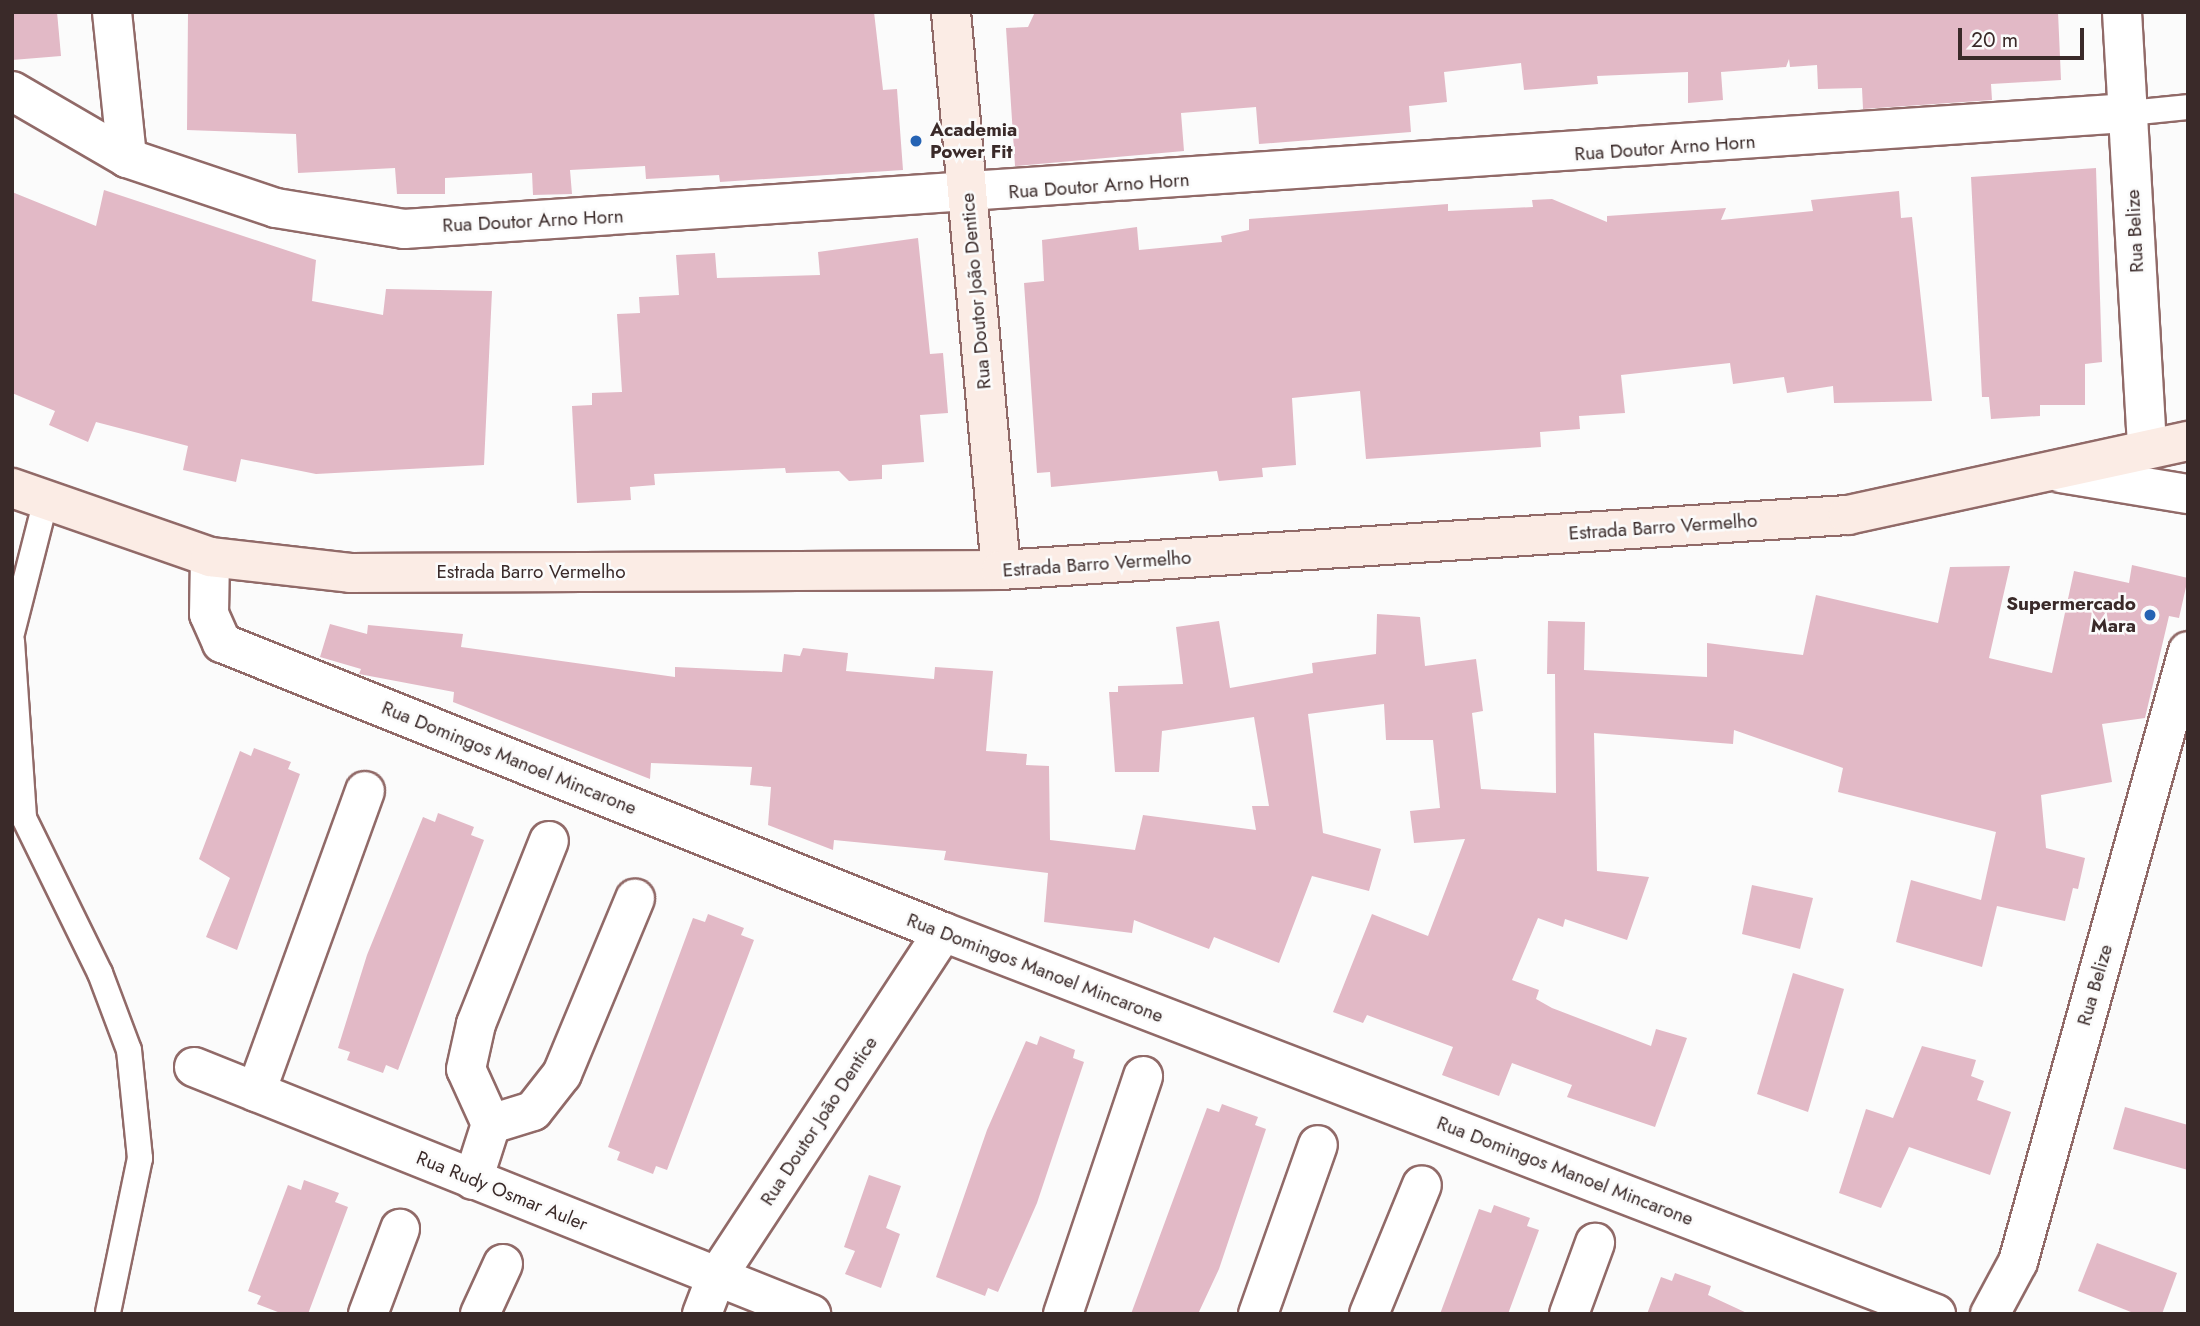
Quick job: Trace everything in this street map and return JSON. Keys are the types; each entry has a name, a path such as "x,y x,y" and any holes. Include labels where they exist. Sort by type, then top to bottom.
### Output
{"street":[{"path":"113,12 127,158"},
{"name":"Rua Doutor João Dentice","path":"951,12 1002,570"},
{"name":"Rua Belize","path":"2122,12 2147,449"},
{"name":"Rua Doutor Arno Horn","path":"12,90 127,158 276,208 404,229 967,195 2129,113"},
{"path":"2061,473 2147,449 2188,441"},
{"name":"Estrada Barro Vermelho","path":"29,494 210,556 349,573 1002,570 1848,515 2061,473 2188,494"},
{"name":"Rua Domingos Manoel Mincarone","path":"210,556 209,614 222,643 943,932 1936,1314"},
{"name":"Rua Belize","path":"1990,1314 2018,1262 2188,651"},
{"path":"256,1092 365,792"},
{"path":"473,1180 491,1124 466,1069 477,1024 549,841"},
{"path":"491,1124 533,1111 562,1073 635,899"},
{"name":"Rua Doutor João Dentice","path":"702,1314 716,1278 943,932"},
{"name":"Rua Rudy Osmar Auler","path":"194,1067 811,1314"},
{"path":"1062,1314 1143,1076"},
{"path":"1258,1314 1318,1145"},
{"path":"1369,1314 1422,1185"},
{"path":"368,1314 400,1229"},
{"path":"1569,1314 1595,1243"},
{"path":"480,1314 503,1264"}],"lane":[{"path":"2129,113 2188,107"},
{"path":"12,633 29,494"},
{"path":"12,641 24,818 100,973 129,1050 140,1158 108,1312"}],"building":[{"path":"12,12 57,12 61,56 12,60"},
{"path":"188,12 874,12 883,90 897,89 903,170 720,182 719,175 646,179 645,166 570,170 572,194 533,195 532,173 445,178 445,194 397,194 395,168 298,173 296,134 187,130"},
{"path":"1035,12 2058,12 2061,80 1991,84 1992,100 1863,109 1862,88 1818,89 1817,65 1790,67 1789,59 1786,67 1721,72 1723,100 1688,103 1688,72 1597,76 1598,84 1524,90 1521,63 1444,72 1447,102 1409,106 1411,132 1259,144 1256,107 1181,113 1184,151 1015,166 1006,28 1028,27"},
{"path":"2096,168 2102,362 2085,364 2085,405 2040,405 2040,416 1991,419 1989,397 1982,397 1971,177"},
{"path":"104,190 316,260 312,301 383,315 386,289 492,291 484,465 316,474 241,459 236,482 183,470 188,446 96,422 88,442 49,425 55,411 12,393 12,192 96,226"},
{"path":"1899,191 1901,218 1912,217 1932,401 1834,403 1833,386 1787,393 1784,377 1733,384 1730,363 1621,375 1625,413 1579,416 1580,429 1540,432 1541,447 1366,459 1360,391 1292,398 1296,465 1262,468 1263,477 1219,481 1217,471 1051,487 1050,472 1037,473 1024,283 1044,281 1042,240 1137,227 1139,250 1222,242 1221,236 1249,230 1249,219 1448,204 1448,211 1533,207 1532,200 1552,199 1607,222 1607,216 1726,208 1721,220 1813,211 1811,200"},
{"path":"918,238 930,354 943,353 948,413 920,415 924,462 882,465 882,479 849,481 839,471 786,473 785,468 654,474 655,485 630,487 631,500 577,503 572,406 592,405 592,393 622,392 617,314 640,313 639,297 679,295 676,255 715,253 717,278 820,275 818,252"},
{"path":"2132,565 2188,578 2179,618 2169,616 2145,718 2102,724 2112,782 2041,795 2046,848 2085,858 2078,889 2073,888 2065,921 1997,906 1982,967 1896,942 1911,880 1981,900 1996,832 1838,792 1843,768 1734,730 1733,744 1594,733 1597,871 1649,877 1627,940 1565,919 1563,927 1538,918 1512,980 1539,990 1536,999 1552,1008 1651,1046 1656,1029 1687,1038 1655,1127 1567,1097 1572,1085 1512,1063 1499,1096 1442,1075 1453,1047 1367,1015 1363,1023 1333,1012 1372,914 1428,936 1465,839 1414,843 1410,811 1440,808 1433,740 1386,740 1384,704 1308,714 1323,833 1381,849 1369,891 1312,876 1279,963 1214,937 1209,949 1134,920 1132,933 1044,922 1048,873 944,860 946,851 834,840 833,850 768,825 771,787 750,785 752,767 651,763 650,779 453,702 454,692 359,674 361,669 320,657 330,624 367,634 368,625 463,634 461,647 675,677 675,667 782,672 784,654 800,656 803,648 848,653 846,671 934,679 935,667 993,671 986,751 1027,754 1026,765 1049,766 1050,840 1135,850 1143,815 1256,830 1252,806 1269,806 1254,717 1162,731 1159,772 1115,772 1109,692 1118,692 1118,686 1183,684 1176,627 1219,621 1230,688 1313,673 1312,663 1376,654 1377,614 1420,617 1425,666 1476,659 1483,711 1472,713 1481,789 1556,793 1555,674 1547,674 1548,621 1585,622 1584,670 1707,677 1707,643 1803,655 1816,595 1938,623 1950,567 2010,566 1989,658 2052,673 2074,571 2129,583"},
{"path":"254,748 291,762 288,769 300,774 237,950 206,937 230,878 199,859 240,751 251,756"},
{"path":"438,813 474,827 471,835 484,840 398,1070 386,1065 383,1073 347,1060 350,1052 338,1048 367,955 423,817 435,822"},
{"path":"1752,885 1813,898 1800,949 1742,934"},
{"path":"708,914 744,928 741,935 754,940 667,1170 656,1166 653,1174 617,1160 620,1152 608,1147 693,918 705,922"},
{"path":"1793,973 1844,989 1808,1112 1757,1094"},
{"path":"1040,1036 1075,1050 1073,1058 1084,1062 1037,1203 998,1292 988,1288 985,1296 936,1277 987,1130 1026,1041 1037,1045"},
{"path":"1922,1046 1976,1060 1971,1076 1984,1081 1977,1100 2011,1112 1990,1175 1909,1147 1881,1208 1839,1193 1866,1109 1893,1118"},
{"path":"1222,1104 1258,1117 1255,1125 1266,1129 1219,1269 1198,1314 1131,1314 1207,1108 1219,1112"},
{"path":"2125,1107 2188,1125 2188,1170 2113,1149"},
{"path":"869,1175 901,1186 886,1228 900,1234 881,1288 845,1274 855,1251 844,1247"},
{"path":"304,1180 339,1193 335,1202 348,1207 308,1314 283,1314 257,1304 261,1296 248,1291 288,1185 301,1190"},
{"path":"1494,1205 1530,1218 1527,1226 1539,1230 1508,1314 1440,1314 1479,1209 1491,1213"},
{"path":"2097,1243 2177,1273 2162,1314 2136,1314 2078,1291"},
{"path":"1675,1273 1711,1286 1708,1295 1749,1314 1647,1314 1661,1277 1672,1281"}],"place":[{"name":"Academia Power Fit","path":"916,141"},
{"name":"Supermercado Mara","path":"2150,615"}]}
